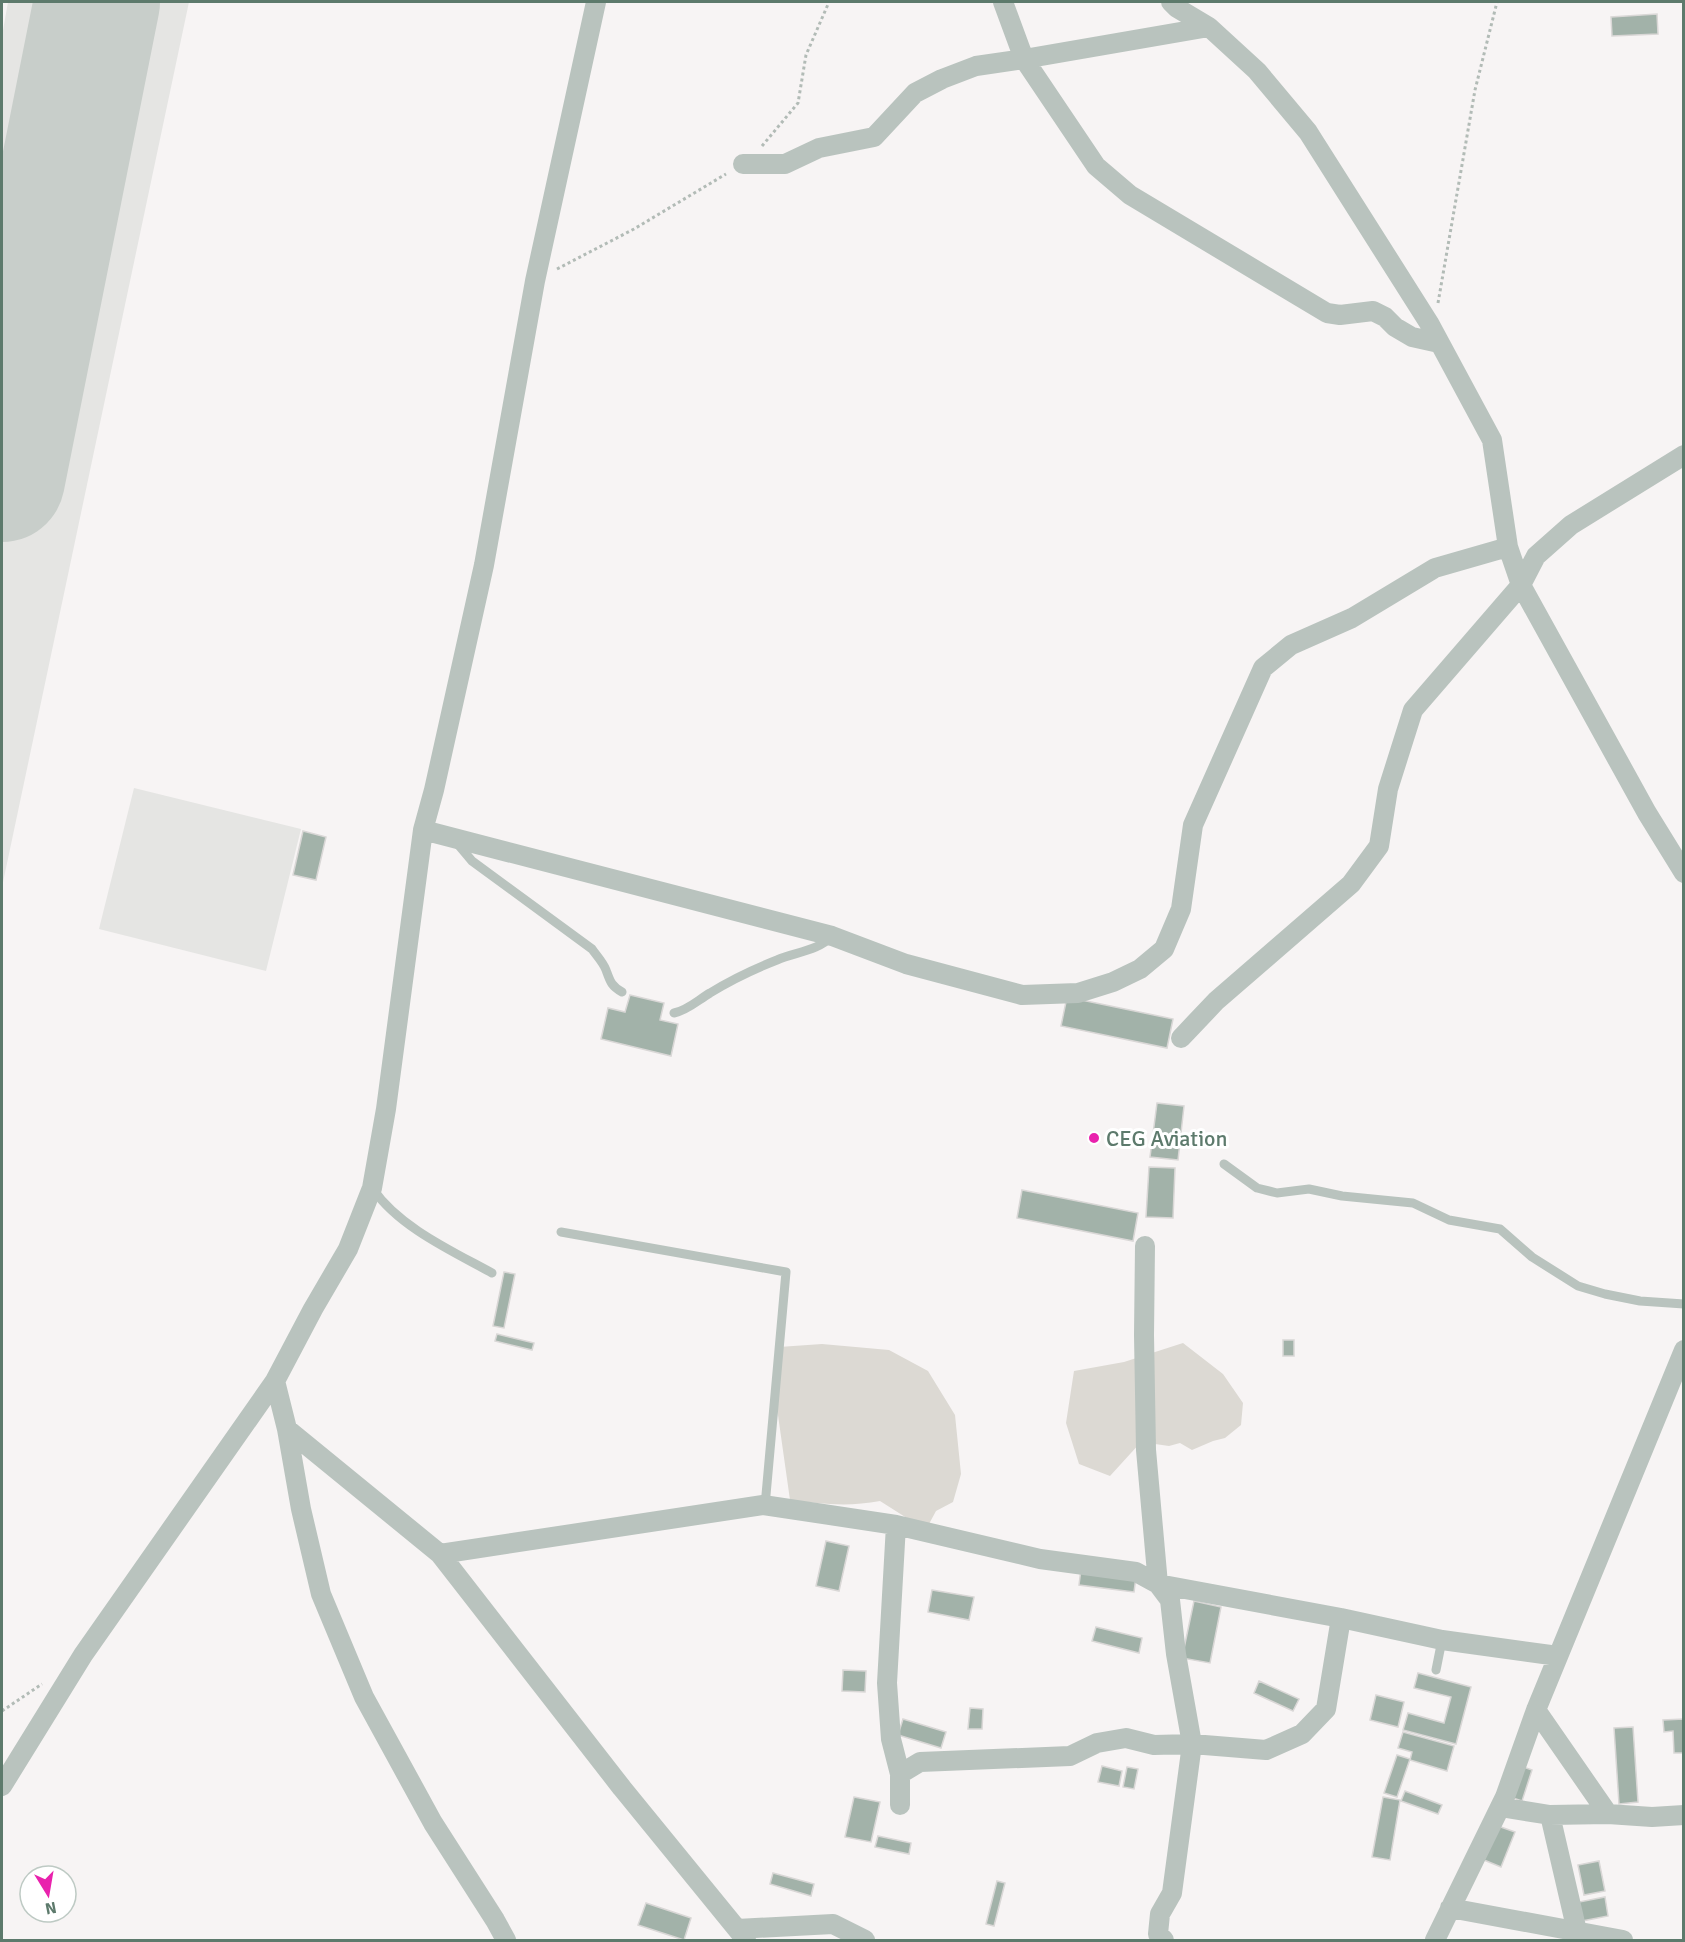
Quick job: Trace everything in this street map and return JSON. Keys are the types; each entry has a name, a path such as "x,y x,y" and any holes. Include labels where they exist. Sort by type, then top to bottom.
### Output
{"street":[{"path":"2,1786 83,1655 275,1381 348,1249 372,1188 387,1097 423,830 435,790 484,565 535,281 596,2"},
{"path":"1003,2 1024,59 1096,166 1130,195 1327,313 1340,315 1373,311 1412,337 1439,343"},
{"path":"1171,2 1209,27 1257,72 1308,132 1429,323 1492,440 1508,547 1521,585 1647,813 1683,873"},
{"path":"743,164 785,164 819,148 874,136 915,93 942,79 976,66 1209,27"},
{"path":"1181,1038 1216,1001 1351,884 1379,846 1388,789 1413,710 1521,585 1536,556 1571,525 1683,455"},
{"path":"423,830 832,936 906,964 1022,995 1078,993 1113,982 1140,969 1164,950 1181,909 1193,825 1263,668 1291,645 1352,618 1435,568 1508,547"},
{"path":"1145,1246 1146,1450 1158,1584 1170,1600 1176,1653 1192,1744 1172,1893 1160,1914 1158,1934 1164,1941"},
{"path":"1435,1941 1500,1807 1536,1710 1683,1350"},
{"path":"275,1381 321,1594 350,1665 364,1697 433,1823 506,1941"},
{"path":"287,1429 440,1554 622,1788 741,1935 833,1924 865,1941"},
{"path":"440,1554 765,1506 896,1525 1040,1559 1137,1572 1158,1584 1341,1618 1442,1640 1558,1656"},
{"path":"896,1525 887,1683 891,1739 900,1774 900,1805"},
{"path":"900,1774 920,1762 1070,1756 1097,1743 1126,1738 1154,1745 1192,1744 1266,1750 1302,1734 1326,1709 1341,1618"},
{"path":"1536,1710 1608,1814"},
{"path":"1500,1807 1550,1815 1608,1814 1652,1817 1683,1815"},
{"path":"1550,1815 1579,1937"},
{"path":"1450,1908 1579,1937 1623,1941"}],"lane":[{"path":"453,837 472,861 592,949 606,969 608,979 614,988 622,993"},
{"path":"674,1013 680,1012 729,982 791,954 824,944 832,936"},
{"path":"1224,1164 1257,1188 1277,1193 1309,1189 1342,1196 1413,1203 1449,1220 1500,1229 1532,1257 1578,1286 1641,1301 1683,1304"},
{"path":"372,1188 381,1201 426,1237 492,1273"},
{"path":"561,1232 786,1272 765,1506"},
{"path":"1436,1670 1442,1640"}],"path":[{"path":"535,281 634,229 752,159 798,103 806,55 829,2"},
{"path":"1429,323 1440,299 1475,90 1497,2"}],"shaded area":[{"path":"8,2 189,2 2,887 2,36"},
{"path":"134,788 301,829 266,971 99,929"},
{"path":"1183,1343 1223,1374 1243,1403 1241,1425 1225,1438 1192,1450 1180,1443 1169,1446 1141,1442 1110,1476 1079,1464 1066,1423 1074,1371 1124,1362"},
{"path":"822,1344 889,1350 928,1371 955,1415 961,1474 953,1502 936,1511 929,1524 921,1527 880,1501 824,1504 790,1500 774,1387 779,1347"}],"building":[{"path":"1657,14 1658,34 1612,36 1611,17"},
{"path":"303,831 326,837 316,880 293,875"},
{"path":"630,995 664,1003 660,1020 678,1024 671,1056 601,1039 608,1008 625,1012"},
{"path":"1067,997 1173,1019 1167,1048 1061,1026"},
{"path":"1157,1103 1184,1106 1178,1160 1150,1157"},
{"path":"1149,1167 1175,1168 1173,1218 1146,1217"},
{"path":"1022,1190 1138,1213 1133,1241 1017,1218"},
{"path":"504,1272 515,1274 504,1328 493,1326"},
{"path":"497,1334 534,1343 532,1350 495,1341"},
{"path":"1283,1340 1294,1340 1294,1356 1283,1356"},
{"path":"826,1541 849,1546 839,1591 816,1586"},
{"path":"1081,1569 1136,1577 1134,1592 1079,1585"},
{"path":"932,1590 974,1597 969,1620 928,1612"},
{"path":"1194,1601 1221,1607 1210,1663 1182,1658"},
{"path":"1096,1627 1142,1638 1139,1653 1092,1641"},
{"path":"843,1670 866,1671 865,1692 842,1691"},
{"path":"1418,1673 1471,1687 1456,1744 1403,1730 1408,1713 1444,1723 1451,1697 1414,1688"},
{"path":"1259,1681 1299,1699 1293,1711 1254,1693"},
{"path":"1376,1695 1404,1702 1398,1727 1370,1720"},
{"path":"970,1708 983,1709 982,1729 968,1729"},
{"path":"903,1719 946,1732 941,1748 898,1735"},
{"path":"1684,1719 1684,1753 1674,1753 1673,1731 1664,1732 1663,1720"},
{"path":"1633,1727 1638,1802 1619,1804 1614,1728"},
{"path":"1403,1732 1454,1746 1447,1771 1410,1760 1412,1752 1398,1748"},
{"path":"1397,1755 1410,1759 1397,1797 1384,1793"},
{"path":"1102,1766 1122,1771 1119,1786 1098,1782"},
{"path":"1520,1766 1532,1770 1522,1801 1510,1797"},
{"path":"1127,1767 1138,1769 1134,1789 1123,1787"},
{"path":"1405,1791 1442,1805 1438,1814 1401,1801"},
{"path":"854,1797 880,1802 871,1842 845,1837"},
{"path":"1383,1797 1400,1800 1390,1860 1372,1857"},
{"path":"1498,1826 1515,1832 1501,1867 1484,1860"},
{"path":"878,1836 911,1843 909,1854 875,1847"},
{"path":"1599,1861 1605,1891 1584,1895 1578,1865"},
{"path":"773,1873 814,1884 811,1896 770,1884"},
{"path":"997,1881 1005,1883 994,1926 986,1924"},
{"path":"1605,1897 1608,1916 1582,1921 1579,1902"},
{"path":"646,1903 691,1918 684,1940 638,1925"}],"runway":[{"path":"2,479 97,2"}],"place":[{"name":"CEG Aviation","path":"1094,1138"}]}
